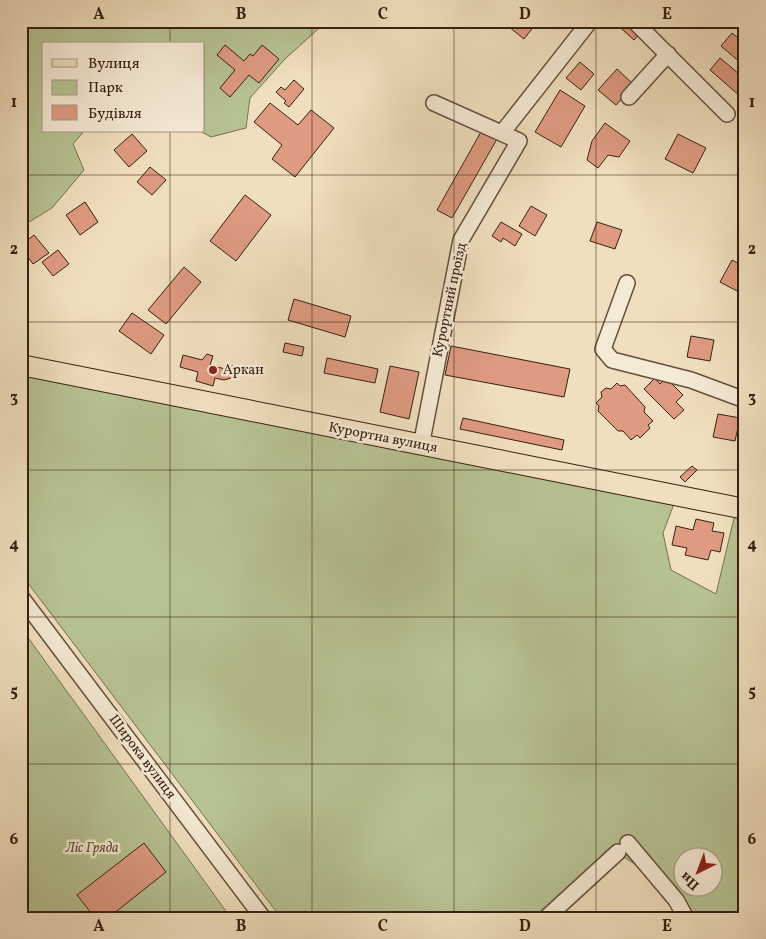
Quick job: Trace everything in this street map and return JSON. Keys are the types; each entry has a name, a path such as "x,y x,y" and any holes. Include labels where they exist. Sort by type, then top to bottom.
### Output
{"main road":[{"name":"Курортна вулиця","path":"21,366 745,509"}],"street":[{"path":"502,133 505,126 590,21"},
{"path":"634,21 727,114"},
{"path":"629,97 668,54"},
{"name":"Курортний проїзд","path":"421,446 462,240 519,141 434,103"},
{"path":"627,284 603,349 612,360 692,380 745,400"},
{"name":"Широка вулиця","path":"21,597 263,918"},
{"path":"546,918 623,848 676,900 686,918"}],"green space":[{"path":"21,21 327,21 285,59 250,98 246,128 211,137 202,132 205,132 205,42 42,42 42,132 83,132 73,144 84,170 52,208 21,227"},
{"path":"21,371 675,501 663,533 671,570 716,594 735,514 745,516 745,918 694,918 680,896 724,896 724,846 674,846 674,889 610,848 536,918 281,918 21,574"},
{"name":"Ліс Гряда","path":"21,628 231,918 21,918"}],"building":[{"path":"514,21 538,21 524,39 509,27"},
{"path":"613,21 627,21 640,33 634,40"},
{"path":"732,33 745,43 745,61 742,64 721,46"},
{"path":"225,45 244,61 250,54 253,56 262,45 279,59 259,83 249,75 230,97 220,88 235,70 217,55"},
{"path":"720,58 745,79 745,90 740,96 710,70"},
{"path":"580,62 594,74 581,90 566,78"},
{"path":"617,69 634,85 616,105 598,90"},
{"path":"294,80 304,89 289,107 284,103 286,101 276,92 281,87 285,90"},
{"path":"560,90 585,106 561,147 535,132"},
{"path":"270,103 298,125 311,110 334,128 295,177 272,159 282,145 254,122"},
{"path":"605,123 630,141 619,157 608,155 598,168 587,160 592,141"},
{"path":"482,130 497,139 452,218 437,210"},
{"path":"132,134 147,151 129,167 114,150"},
{"path":"678,134 706,148 693,173 665,159"},
{"path":"150,167 166,180 152,195 137,182"},
{"path":"245,195 271,215 236,261 210,241"},
{"path":"85,202 98,222 80,235 66,215"},
{"path":"531,206 547,215 535,236 519,226"},
{"path":"501,222 522,234 515,246 503,238 501,242 492,236"},
{"path":"597,222 622,230 615,249 590,241"},
{"path":"34,235 49,253 33,264 28,257 21,263 21,245"},
{"path":"58,250 69,264 53,276 42,262"},
{"path":"732,260 745,267 745,278 737,291 720,282"},
{"path":"184,267 201,282 166,324 148,310"},
{"path":"294,299 351,316 345,337 288,320"},
{"path":"745,299 745,316 739,314"},
{"path":"132,313 164,335 151,354 119,331"},
{"path":"691,336 714,340 710,361 687,357"},
{"path":"285,343 304,347 302,356 283,352"},
{"path":"451,346 570,369 564,397 445,375"},
{"name":"Аркан","path":"207,354 213,356 210,365 225,369 226,365 233,366 231,378 224,380 215,378 213,386 196,381 198,372 180,367 183,355 202,360"},
{"path":"327,358 378,369 375,383 324,373"},
{"path":"390,366 419,372 409,419 380,412"},
{"path":"655,378 660,384 666,378 683,395 676,402 684,410 674,419 644,389"},
{"path":"617,383 620,386 625,385 645,407 644,412 653,421 648,425 650,428 640,438 637,435 631,440 623,431 618,431 598,411 599,406 596,403 602,397 601,392 606,388 611,389"},
{"path":"718,414 740,418 735,441 713,437"},
{"path":"463,418 564,440 562,450 460,429"},
{"path":"692,466 697,470 685,482 680,477"},
{"path":"696,519 714,523 712,531 724,533 720,552 711,550 708,560 685,555 687,548 672,545 676,526 693,530"},
{"path":"144,843 166,872 108,918 95,918 77,895"}],"place":[{"name":"Аркан","path":"213,370"}]}
